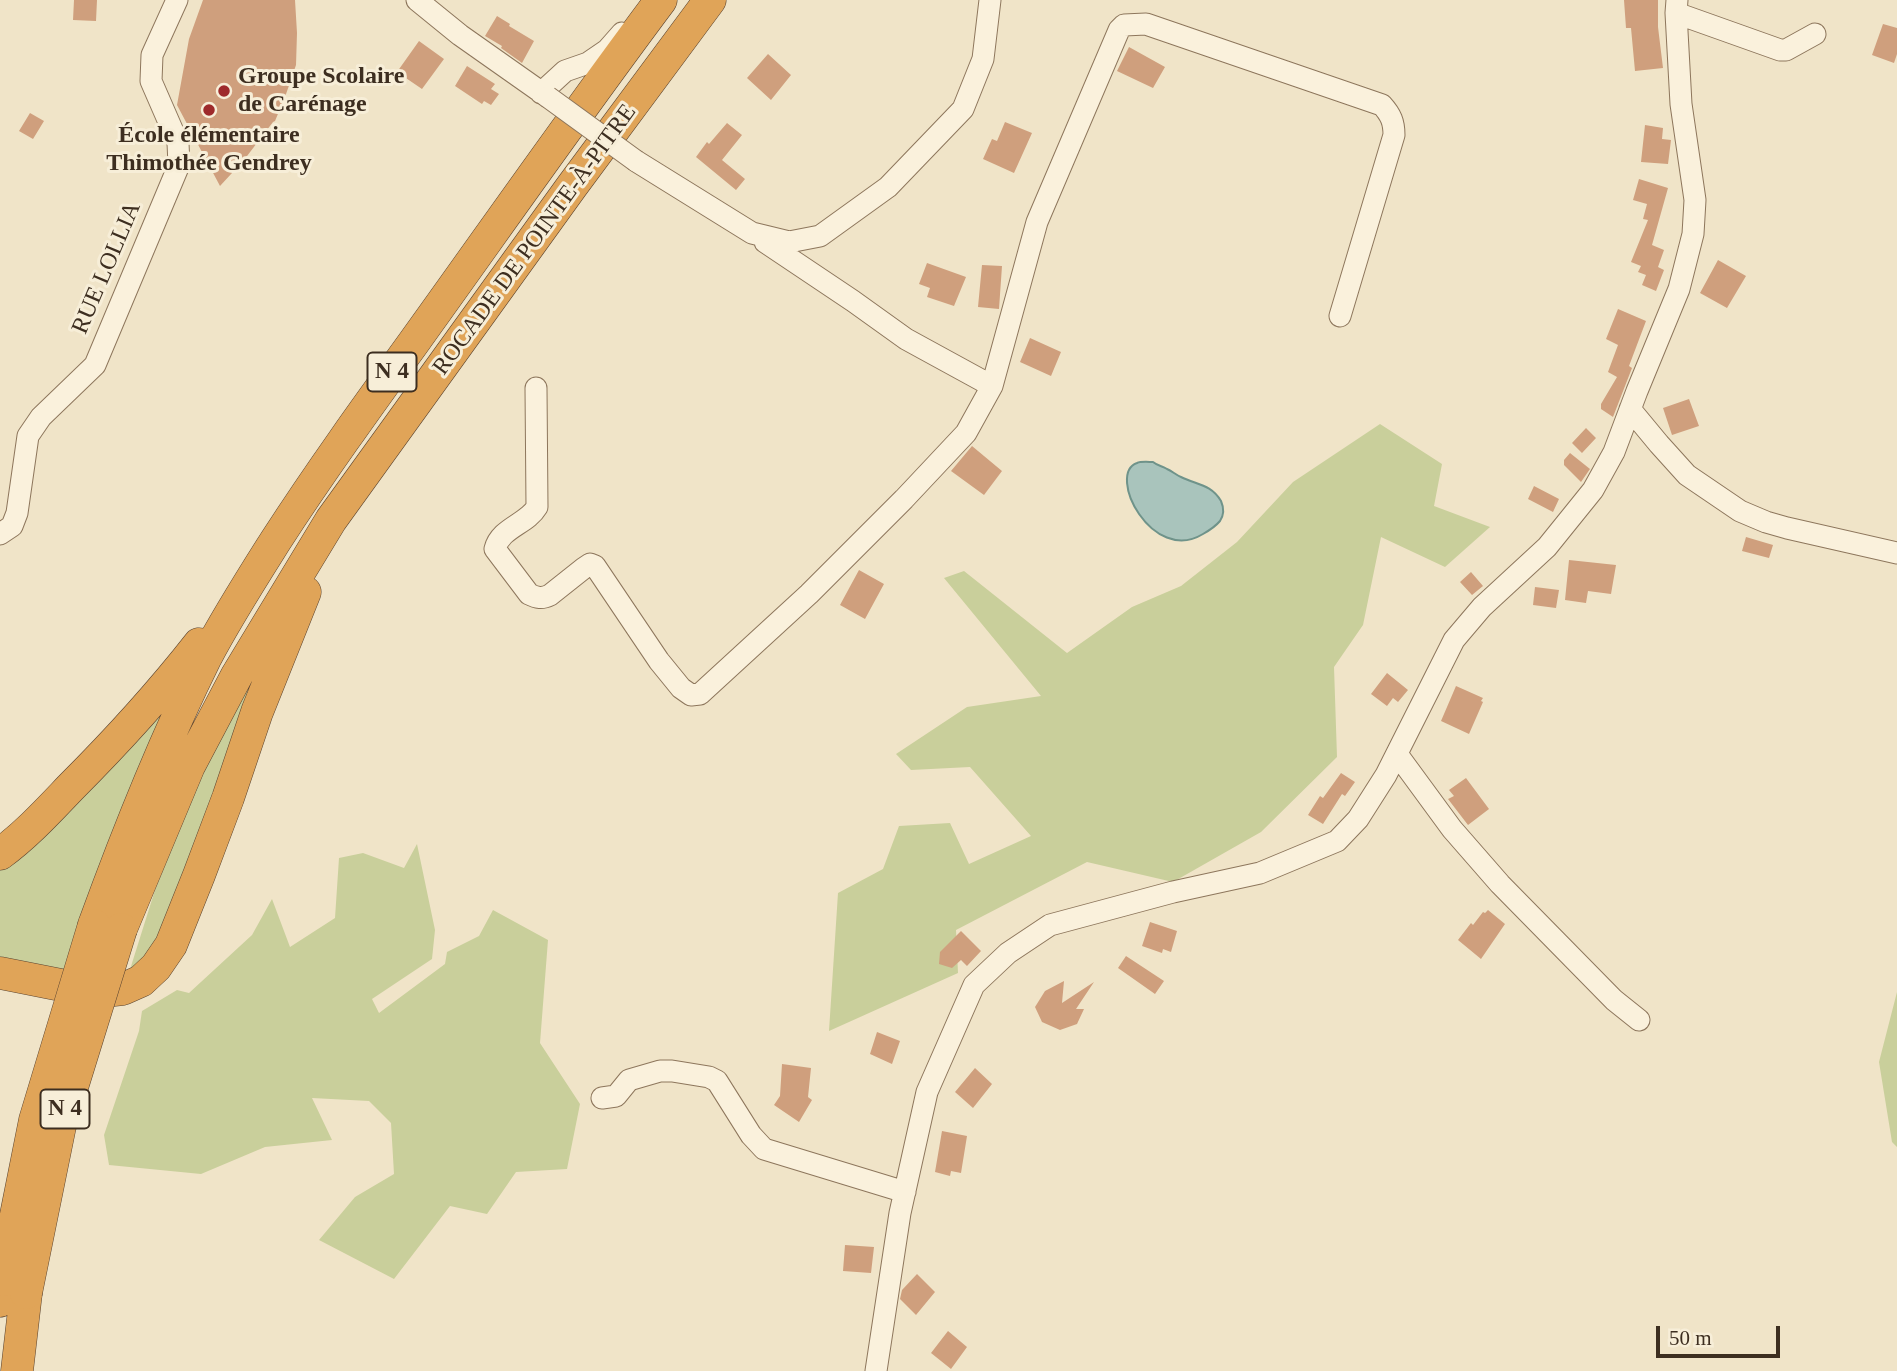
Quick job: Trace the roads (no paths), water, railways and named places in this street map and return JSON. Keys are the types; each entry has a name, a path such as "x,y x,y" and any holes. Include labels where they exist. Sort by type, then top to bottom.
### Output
{"highway":[{"name":"ROCADE DE POINTE-À-PITRE","path":"108,927 121,850 207,656 252,577 302,499 374,397 586,99 661,0"},
{"name":"ROCADE DE POINTE-À-PITRE","path":"17,1371 10,1291 35,1120 108,927 189,766 237,675 331,520 709,0"},
{"path":"0,973 96,992 123,989 141,981 156,967 171,944 200,875 257,712 299,604 352,500 405,418"},
{"path":"0,854 20,839 112,746 162,691 252,577"}],"street":[{"name":"RUE LOLLIA","path":"0,534 12,526 17,513 28,436 41,417 95,365 179,165 178,143 151,81 152,55 177,0"},
{"path":"417,0 460,35 636,161 752,233 906,339 992,386"},
{"path":"544,95 565,71 588,63 607,50 647,0"},
{"path":"752,233 789,242 820,236 888,187 962,109 983,60 990,0"},
{"path":"876,1371 900,1213 927,1092 974,985 1008,953 1050,925 1172,892 1260,873 1337,841 1358,819 1386,775 1454,640 1482,607 1547,547 1593,490 1614,452 1679,289 1693,234 1695,200 1681,104 1676,7 1780,50 1786,50 1815,34"},
{"path":"536,388 537,507 531,515 502,535 495,549 529,594 536,597 545,598 590,564 595,566 659,661 681,688 691,695 700,694 809,594 904,499 965,433 992,386 1037,222 1119,30 1125,25 1146,24 1382,105 1389,113 1394,123 1394,135 1340,316"},
{"path":"1630,409 1687,475 1740,511 1787,528 1897,553"},
{"path":"1397,754 1452,830 1491,874 1614,1000 1639,1020"},
{"path":"602,1098 616,1096 629,1080 660,1071 709,1077 717,1081 751,1135 764,1149 905,1192"}],"water":[{"path":"1153,462 1213,491 1223,506 1218,523 1203,534 1184,540 1167,538 1152,528 1139,514 1127,483 1129,470 1137,463"}],"place":[{"name":"Groupe Scolaire de Carénage","path":"224,91"},
{"name":"École élémentaire Thimothée Gendrey","path":"209,110"}]}
